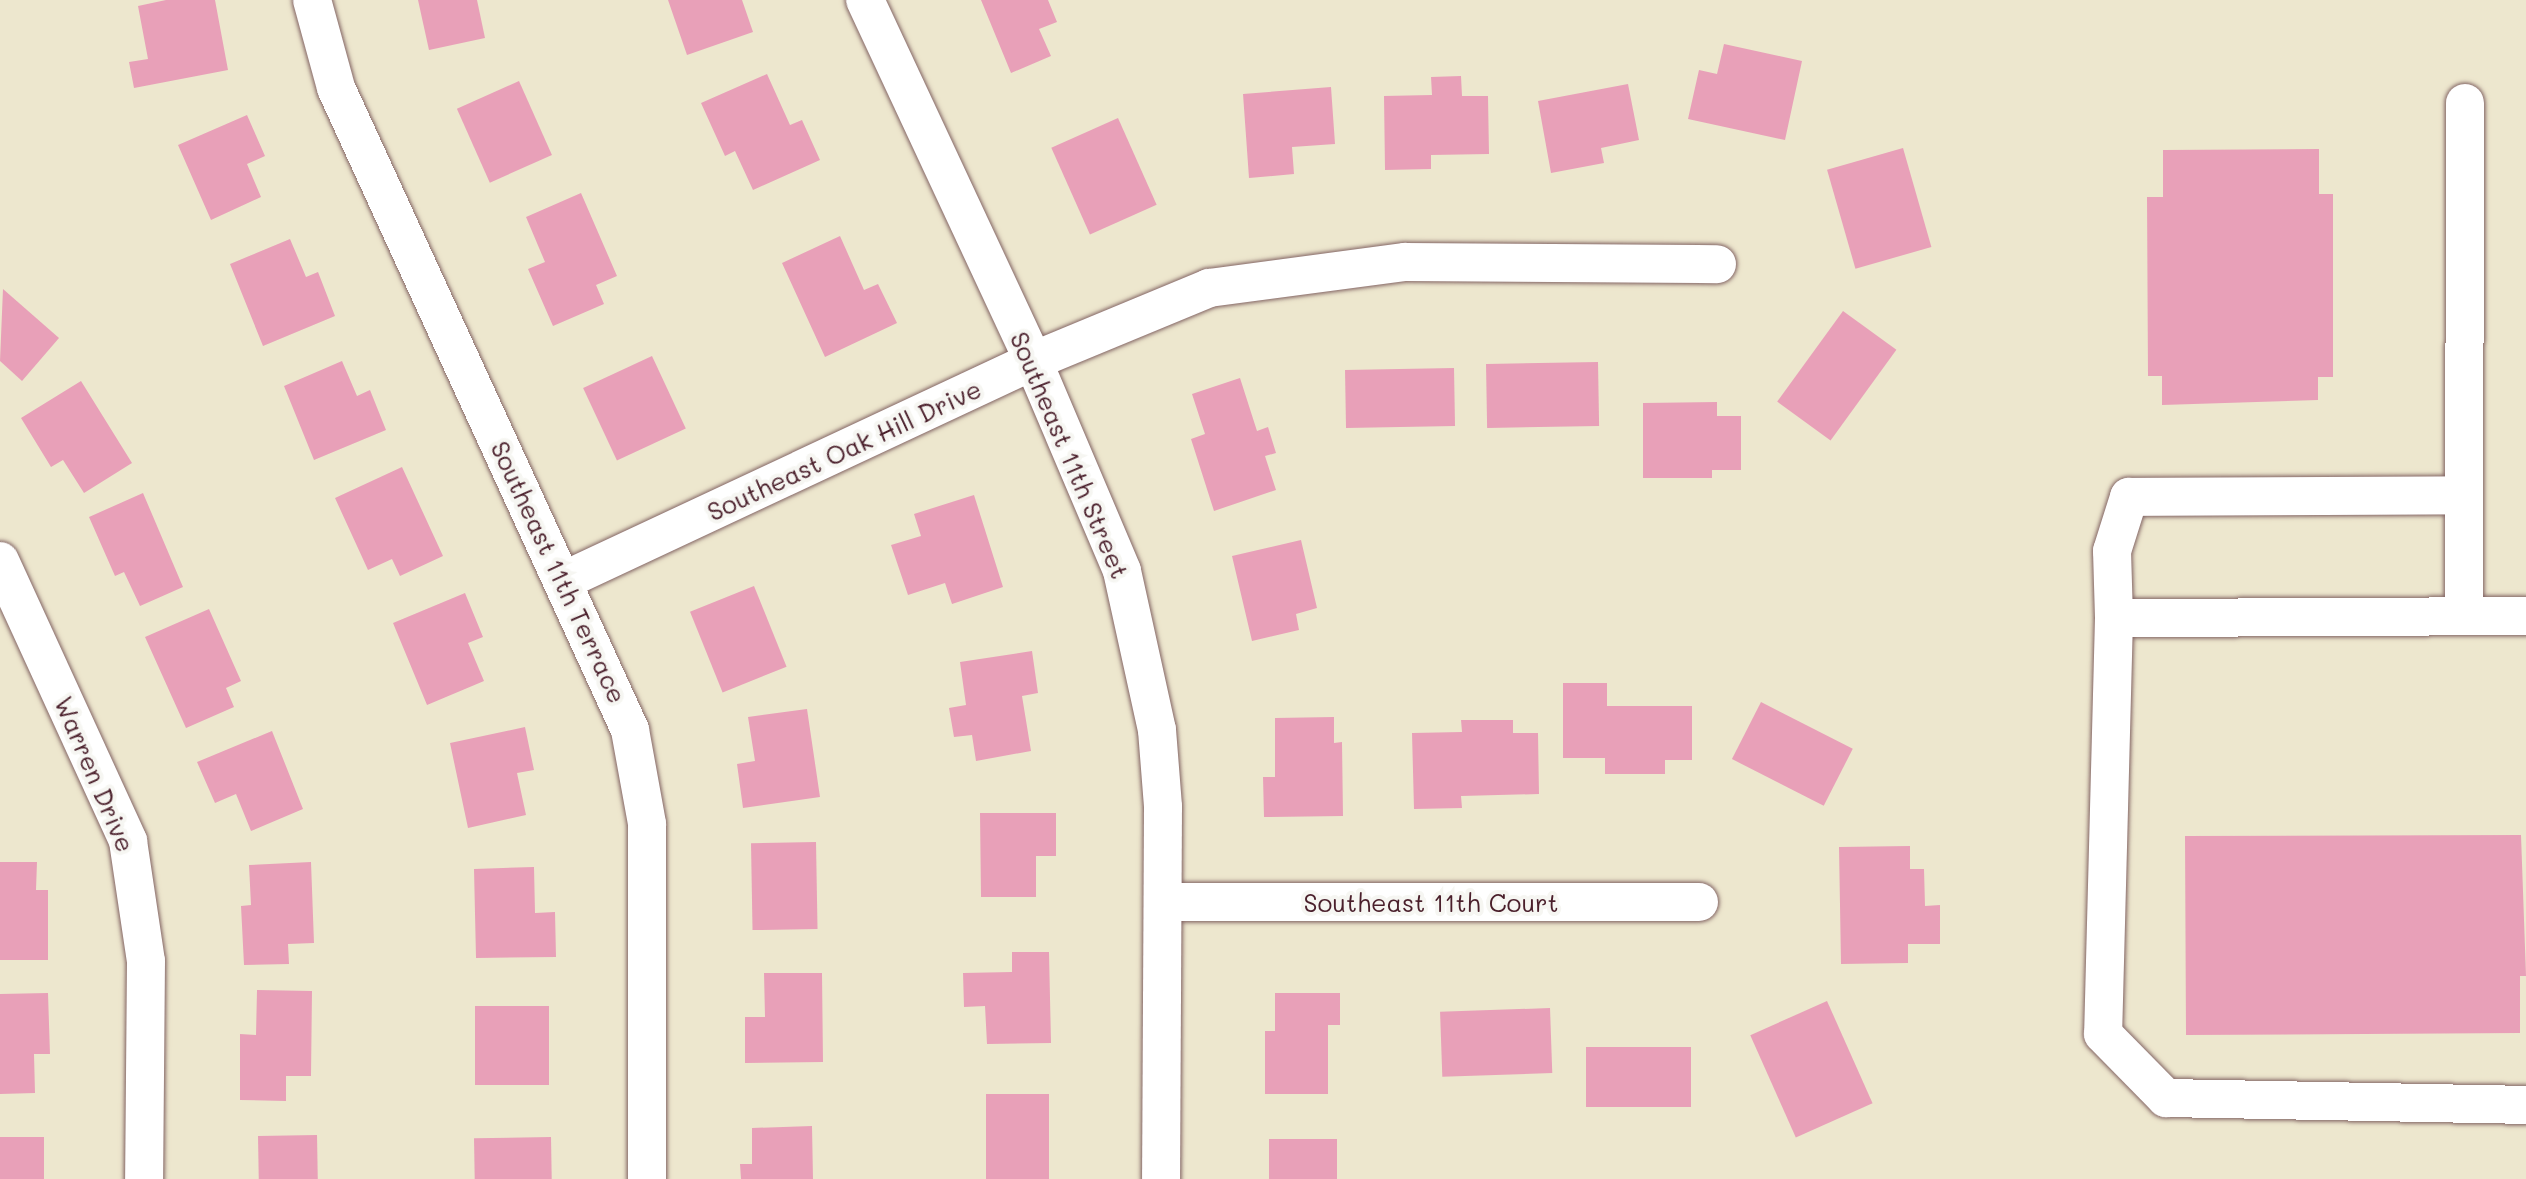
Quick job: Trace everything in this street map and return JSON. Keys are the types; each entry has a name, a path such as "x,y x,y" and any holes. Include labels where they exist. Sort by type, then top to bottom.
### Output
{"street":[{"name":"Southeast 11th Terrace","path":"312,0 336,88 613,686 642,779 647,1179"},
{"name":"Southeast 11th Street","path":"865,0 1033,361 1122,571 1142,654 1164,807 1161,1179"},
{"path":"2464,615 2465,103"},
{"name":"Southeast Oak Hill Drive","path":"563,581 1148,310 1269,276 1405,262 1717,264"},
{"path":"2464,495 2129,497 2112,551 2114,618 2104,1034 2166,1098 2526,1105"},
{"name":"Warren Drive","path":"0,561 128,840 146,961 144,1179"},
{"path":"2114,618 2526,616"},
{"name":"Southeast 11th Court","path":"1163,902 1700,902"}],"building":[{"path":"166,0 215,0 228,70 134,88 129,62 148,59 138,6"},
{"path":"418,0 477,0 485,38 429,50"},
{"path":"668,0 742,0 753,32 687,55"},
{"path":"981,0 1048,0 1057,22 1039,29 1051,56 1011,73"},
{"path":"1724,44 1802,61 1785,140 1688,119 1699,70 1717,74"},
{"path":"767,74 790,125 802,120 820,160 753,190 735,151 725,156 701,103"},
{"path":"1461,76 1462,96 1488,96 1489,154 1431,155 1431,169 1385,170 1384,96 1432,95 1431,77"},
{"path":"519,81 552,155 490,183 457,109"},
{"path":"1628,84 1639,140 1601,148 1604,163 1551,173 1538,101"},
{"path":"1331,87 1335,144 1292,147 1294,174 1249,178 1243,94"},
{"path":"247,115 265,156 247,164 261,197 211,220 178,145"},
{"path":"1118,118 1157,205 1090,234 1051,148"},
{"path":"1903,148 1931,247 1855,269 1827,170"},
{"path":"2319,149 2319,194 2333,194 2333,377 2318,377 2318,400 2162,405 2162,376 2148,376 2147,197 2163,197 2163,150"},
{"path":"581,193 617,276 596,285 604,304 553,326 528,269 545,262 526,217"},
{"path":"840,236 864,290 878,284 897,323 825,357 782,263"},
{"path":"290,239 306,277 318,272 335,316 263,346 230,264"},
{"path":"3,289 59,338 22,381 0,361"},
{"path":"1843,311 1896,350 1831,440 1777,402"},
{"path":"652,356 686,429 617,461 583,388"},
{"path":"342,361 357,396 370,390 386,430 314,460 284,386"},
{"path":"1598,362 1599,426 1487,428 1486,364"},
{"path":"1454,368 1455,426 1346,428 1345,370"},
{"path":"1240,378 1257,431 1268,427 1276,453 1265,456 1276,490 1214,511 1191,439 1205,434 1192,394"},
{"path":"81,381 132,463 84,493 63,460 51,467 21,418"},
{"path":"1717,402 1717,416 1741,416 1741,470 1712,470 1712,478 1643,478 1643,403"},
{"path":"402,467 443,556 400,576 392,559 368,570 335,498"},
{"path":"143,493 183,587 140,606 124,572 115,576 89,517"},
{"path":"974,495 1003,587 952,604 945,583 908,595 891,545 921,536 914,514"},
{"path":"1301,540 1317,608 1296,614 1299,630 1252,641 1232,556"},
{"path":"754,586 787,667 723,693 690,612"},
{"path":"465,593 483,637 468,643 484,681 427,705 393,623"},
{"path":"209,609 241,681 226,688 234,707 186,728 145,637"},
{"path":"1032,651 1038,693 1022,696 1031,751 976,761 972,735 954,737 949,708 966,705 960,662"},
{"path":"1563,683 1607,683 1607,706 1692,706 1692,760 1665,760 1665,774 1605,774 1605,758 1563,758"},
{"path":"1761,702 1853,749 1824,806 1732,759"},
{"path":"807,709 820,797 743,808 737,764 755,761 748,717"},
{"path":"1334,717 1334,743 1342,742 1343,816 1264,817 1263,777 1275,777 1275,718"},
{"path":"1461,720 1513,720 1513,733 1538,733 1539,794 1461,796 1462,808 1414,809 1412,733 1462,732"},
{"path":"525,727 534,770 517,773 526,815 468,828 450,743"},
{"path":"272,731 303,809 251,831 236,794 215,803 197,762"},
{"path":"980,813 1056,813 1056,856 1036,856 1036,897 981,897"},
{"path":"2521,835 2526,976 2520,976 2520,1033 2186,1035 2185,836"},
{"path":"816,842 818,929 753,930 751,843"},
{"path":"1910,846 1910,869 1924,869 1925,906 1940,905 1940,944 1908,944 1908,963 1841,964 1839,847"},
{"path":"0,862 37,862 36,890 48,890 48,960 0,960"},
{"path":"311,862 314,943 288,944 289,964 244,965 241,906 251,905 249,865"},
{"path":"534,867 535,913 555,912 556,957 476,958 474,869"},
{"path":"1012,952 1049,952 1051,1043 987,1044 985,1006 964,1007 963,973 1012,972"},
{"path":"764,973 822,973 823,1062 745,1063 745,1017 765,1017"},
{"path":"257,990 312,991 311,1076 286,1076 286,1101 240,1100 240,1034 256,1035"},
{"path":"48,993 50,1054 34,1054 35,1093 0,1094 0,994"},
{"path":"1275,993 1340,993 1340,1025 1328,1025 1328,1094 1265,1094 1265,1031 1275,1031"},
{"path":"1827,1001 1873,1103 1796,1137 1750,1035"},
{"path":"475,1006 549,1006 549,1085 475,1085"},
{"path":"1550,1008 1552,1073 1442,1077 1440,1012"},
{"path":"1586,1047 1691,1047 1691,1107 1586,1107"},
{"path":"986,1094 1049,1094 1049,1179 986,1179"},
{"path":"812,1126 813,1179 741,1179 740,1164 752,1164 752,1128"},
{"path":"317,1135 318,1179 259,1179 258,1136"},
{"path":"0,1137 44,1137 44,1179 0,1179"},
{"path":"551,1137 552,1179 475,1179 474,1138"},
{"path":"1269,1139 1337,1139 1337,1179 1269,1179"}]}
